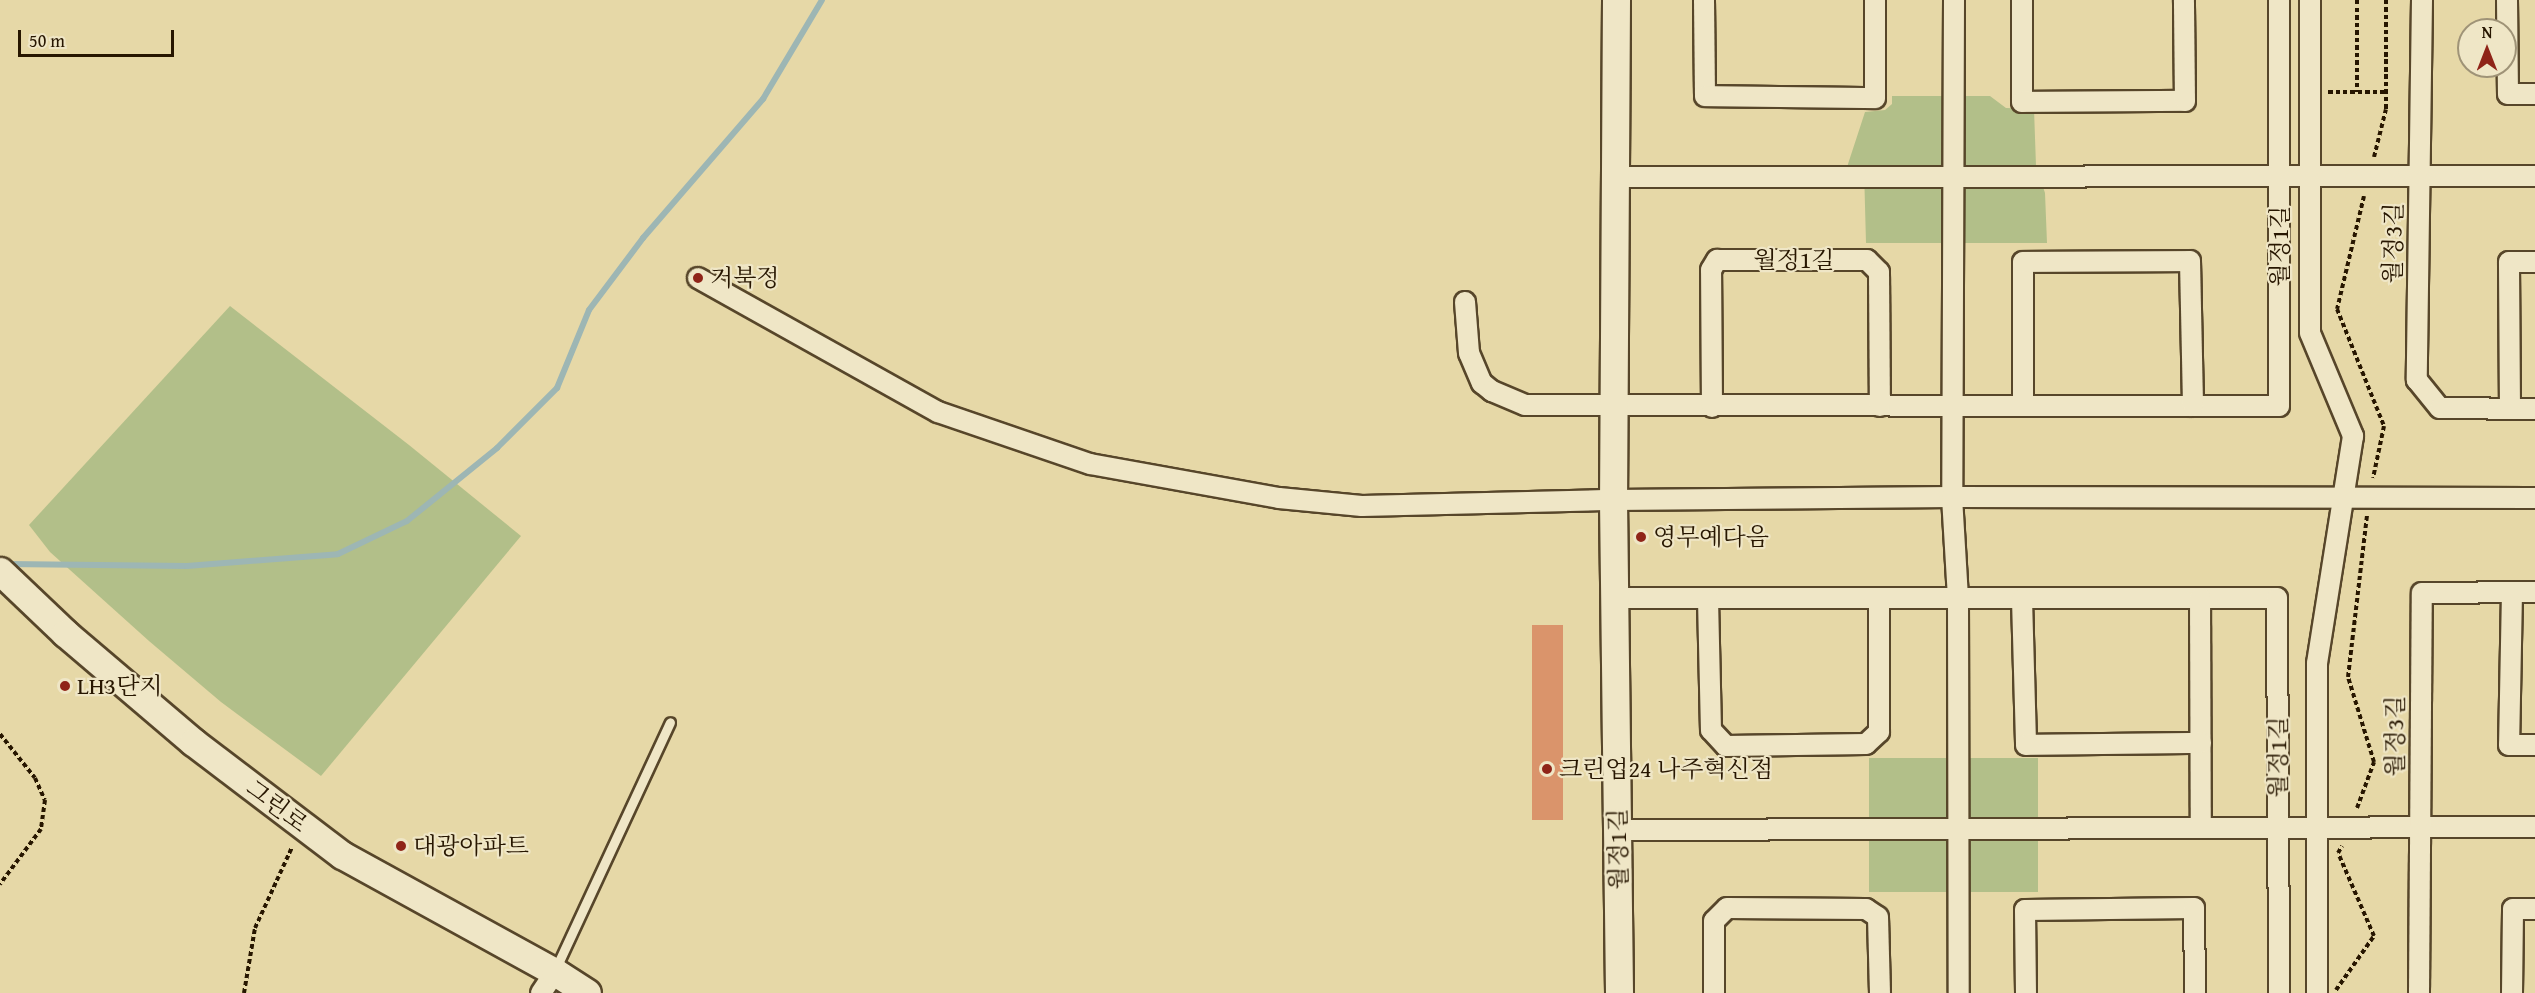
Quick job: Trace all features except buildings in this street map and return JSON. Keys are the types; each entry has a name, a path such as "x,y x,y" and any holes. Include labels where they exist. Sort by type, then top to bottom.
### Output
{"street":[{"name":"월정1길","path":"1616,0 1613,500 1619,830 1619,993"},
{"path":"1704,0 1705,96 1875,98 1875,0"},
{"path":"1954,0 1952,497 1958,599 1959,993"},
{"path":"2022,0 2022,102 2185,100 2184,0"},
{"name":"월정1길","path":"1613,407 2279,406 2279,0"},
{"path":"2310,0 2310,333 2353,436 2317,663 2317,993"},
{"name":"월정3길","path":"2422,0 2417,380 2440,408 2535,409"},
{"path":"2507,0 2508,94 2535,94"},
{"path":"1614,177 2535,176"},
{"name":"월정1길","path":"1712,407 1711,270 1718,260 1867,260 1880,272 1880,406"},
{"path":"2023,406 2023,262 2178,261 2190,261 2193,406"},
{"path":"2510,409 2509,262 2535,262"},
{"path":"698,278 938,412 1090,464 1279,498 1362,506 1613,500 1952,497 2535,498"},
{"path":"1465,302 1469,353 1482,383 1492,391 1525,405 1613,407"},
{"name":"그린로","path":"0,571 37,607 193,742 342,855 548,982 587,993"},
{"path":"2512,592 2509,745 2535,745"},
{"name":"월정3길","path":"2420,993 2422,593 2535,592"},
{"name":"월정1길","path":"1614,598 2277,598 2279,993"},
{"path":"2022,598 2026,745 2201,743"},
{"path":"2200,598 2201,828"},
{"path":"1708,599 1711,730 1726,746 1866,744 1879,732 1879,599"},
{"path":"1619,830 2535,827"},
{"path":"1714,993 1714,921 1727,908 1866,909 1878,917 1880,993"},
{"path":"2026,993 2025,910 2182,908 2194,908 2195,993"},
{"path":"2512,993 2513,909 2535,909"}],"lane":[{"path":"548,982 670,722"}],"path":[{"path":"2357,0 2357,92"},
{"path":"2310,92 2386,92"},
{"path":"0,734 36,778 45,800 41,829 0,884"},
{"path":"244,993 255,928 302,825"}],"green space":[{"path":"1892,96 1990,96 2006,108 2034,109 2036,166 2045,193 2047,243 1866,243 1864,169 1847,169 1865,112 1885,110 1892,104"},
{"path":"230,306 409,445 521,536 321,776 221,702 149,641 50,552 29,525"},
{"path":"1869,758 2038,758 2038,892 1869,892"}],"waterway":[{"path":"7,564 187,566 338,554 407,521 497,448 557,388 589,310 643,238 763,99 822,0"}],"place":[{"name":"거북정","path":"698,278"},
{"name":"영무예다음","path":"1641,537"},
{"name":"LH3단지","path":"65,686"},
{"name":"크린업24 나주혁신점","path":"1547,769"},
{"name":"대광아파트","path":"401,846"}]}
